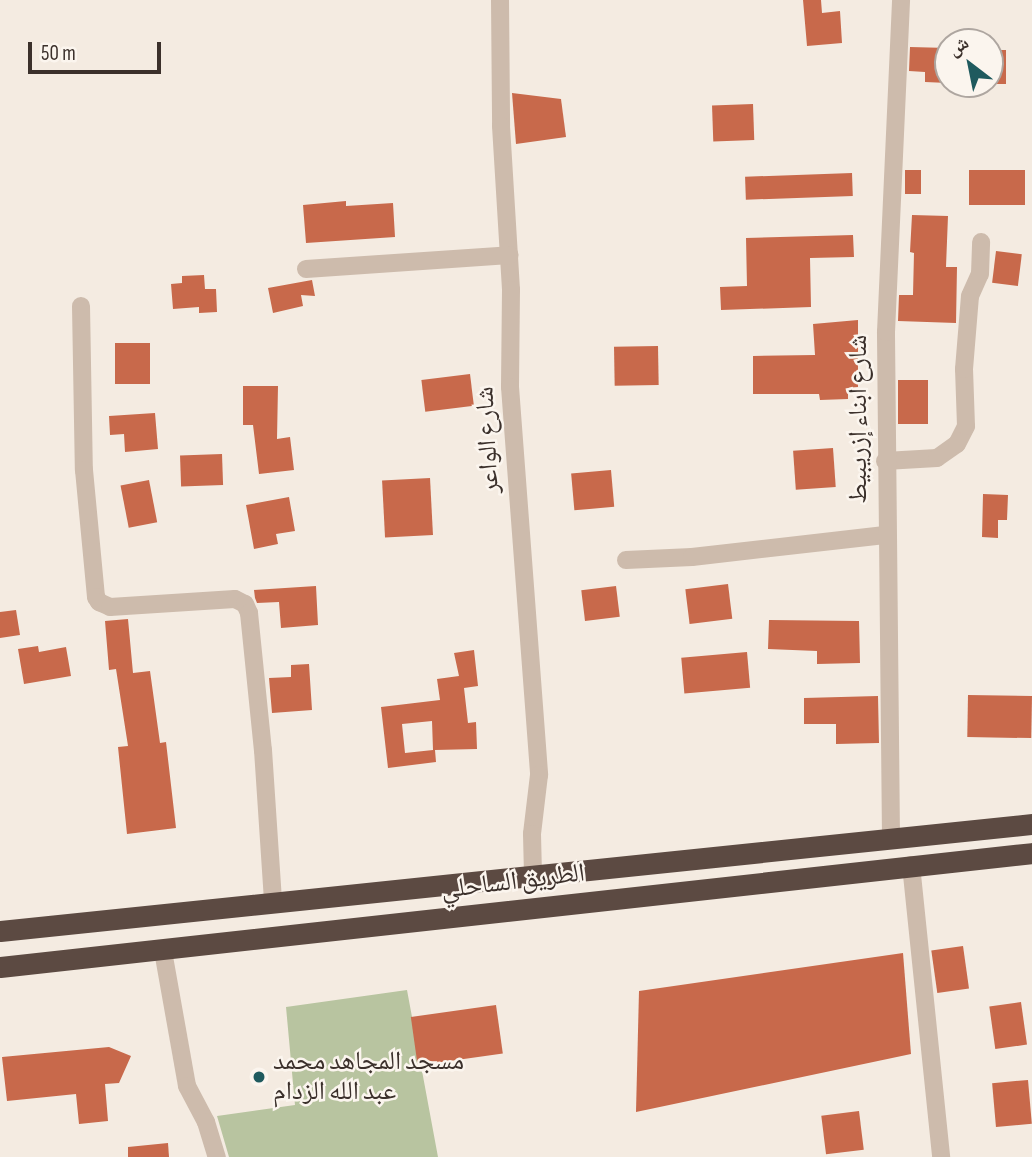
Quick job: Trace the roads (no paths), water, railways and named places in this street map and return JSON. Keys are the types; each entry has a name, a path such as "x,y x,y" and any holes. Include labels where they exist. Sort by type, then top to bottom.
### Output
{"highway":[{"name":"الطريق الساحلي","path":"0,931 1032,824"},
{"name":"الطريق الساحلي","path":"0,967 1032,853"}],"street":[{"name":"شارع الواعر","path":"500,0 501,126 510,255 514,453 539,775 532,834 533,876"},
{"name":"شارع ابناء إزريبيط","path":"891,838 886,461 890,188 901,0"},
{"path":"886,461 937,458 957,444 966,426 964,369 970,296 980,274 981,242"},
{"path":"306,269 510,255"},
{"path":"81,306 84,470 96,597 99,602 110,607 235,599 245,604 249,613 263,750 273,902"},
{"path":"626,561 692,557 886,535"},
{"path":"911,865 942,1157"},
{"path":"163,951 187,1086 206,1122 217,1157"}],"place":[{"name":"مسجد المجاهد محمد عبد الله الزدام","path":"259,1077"}]}
